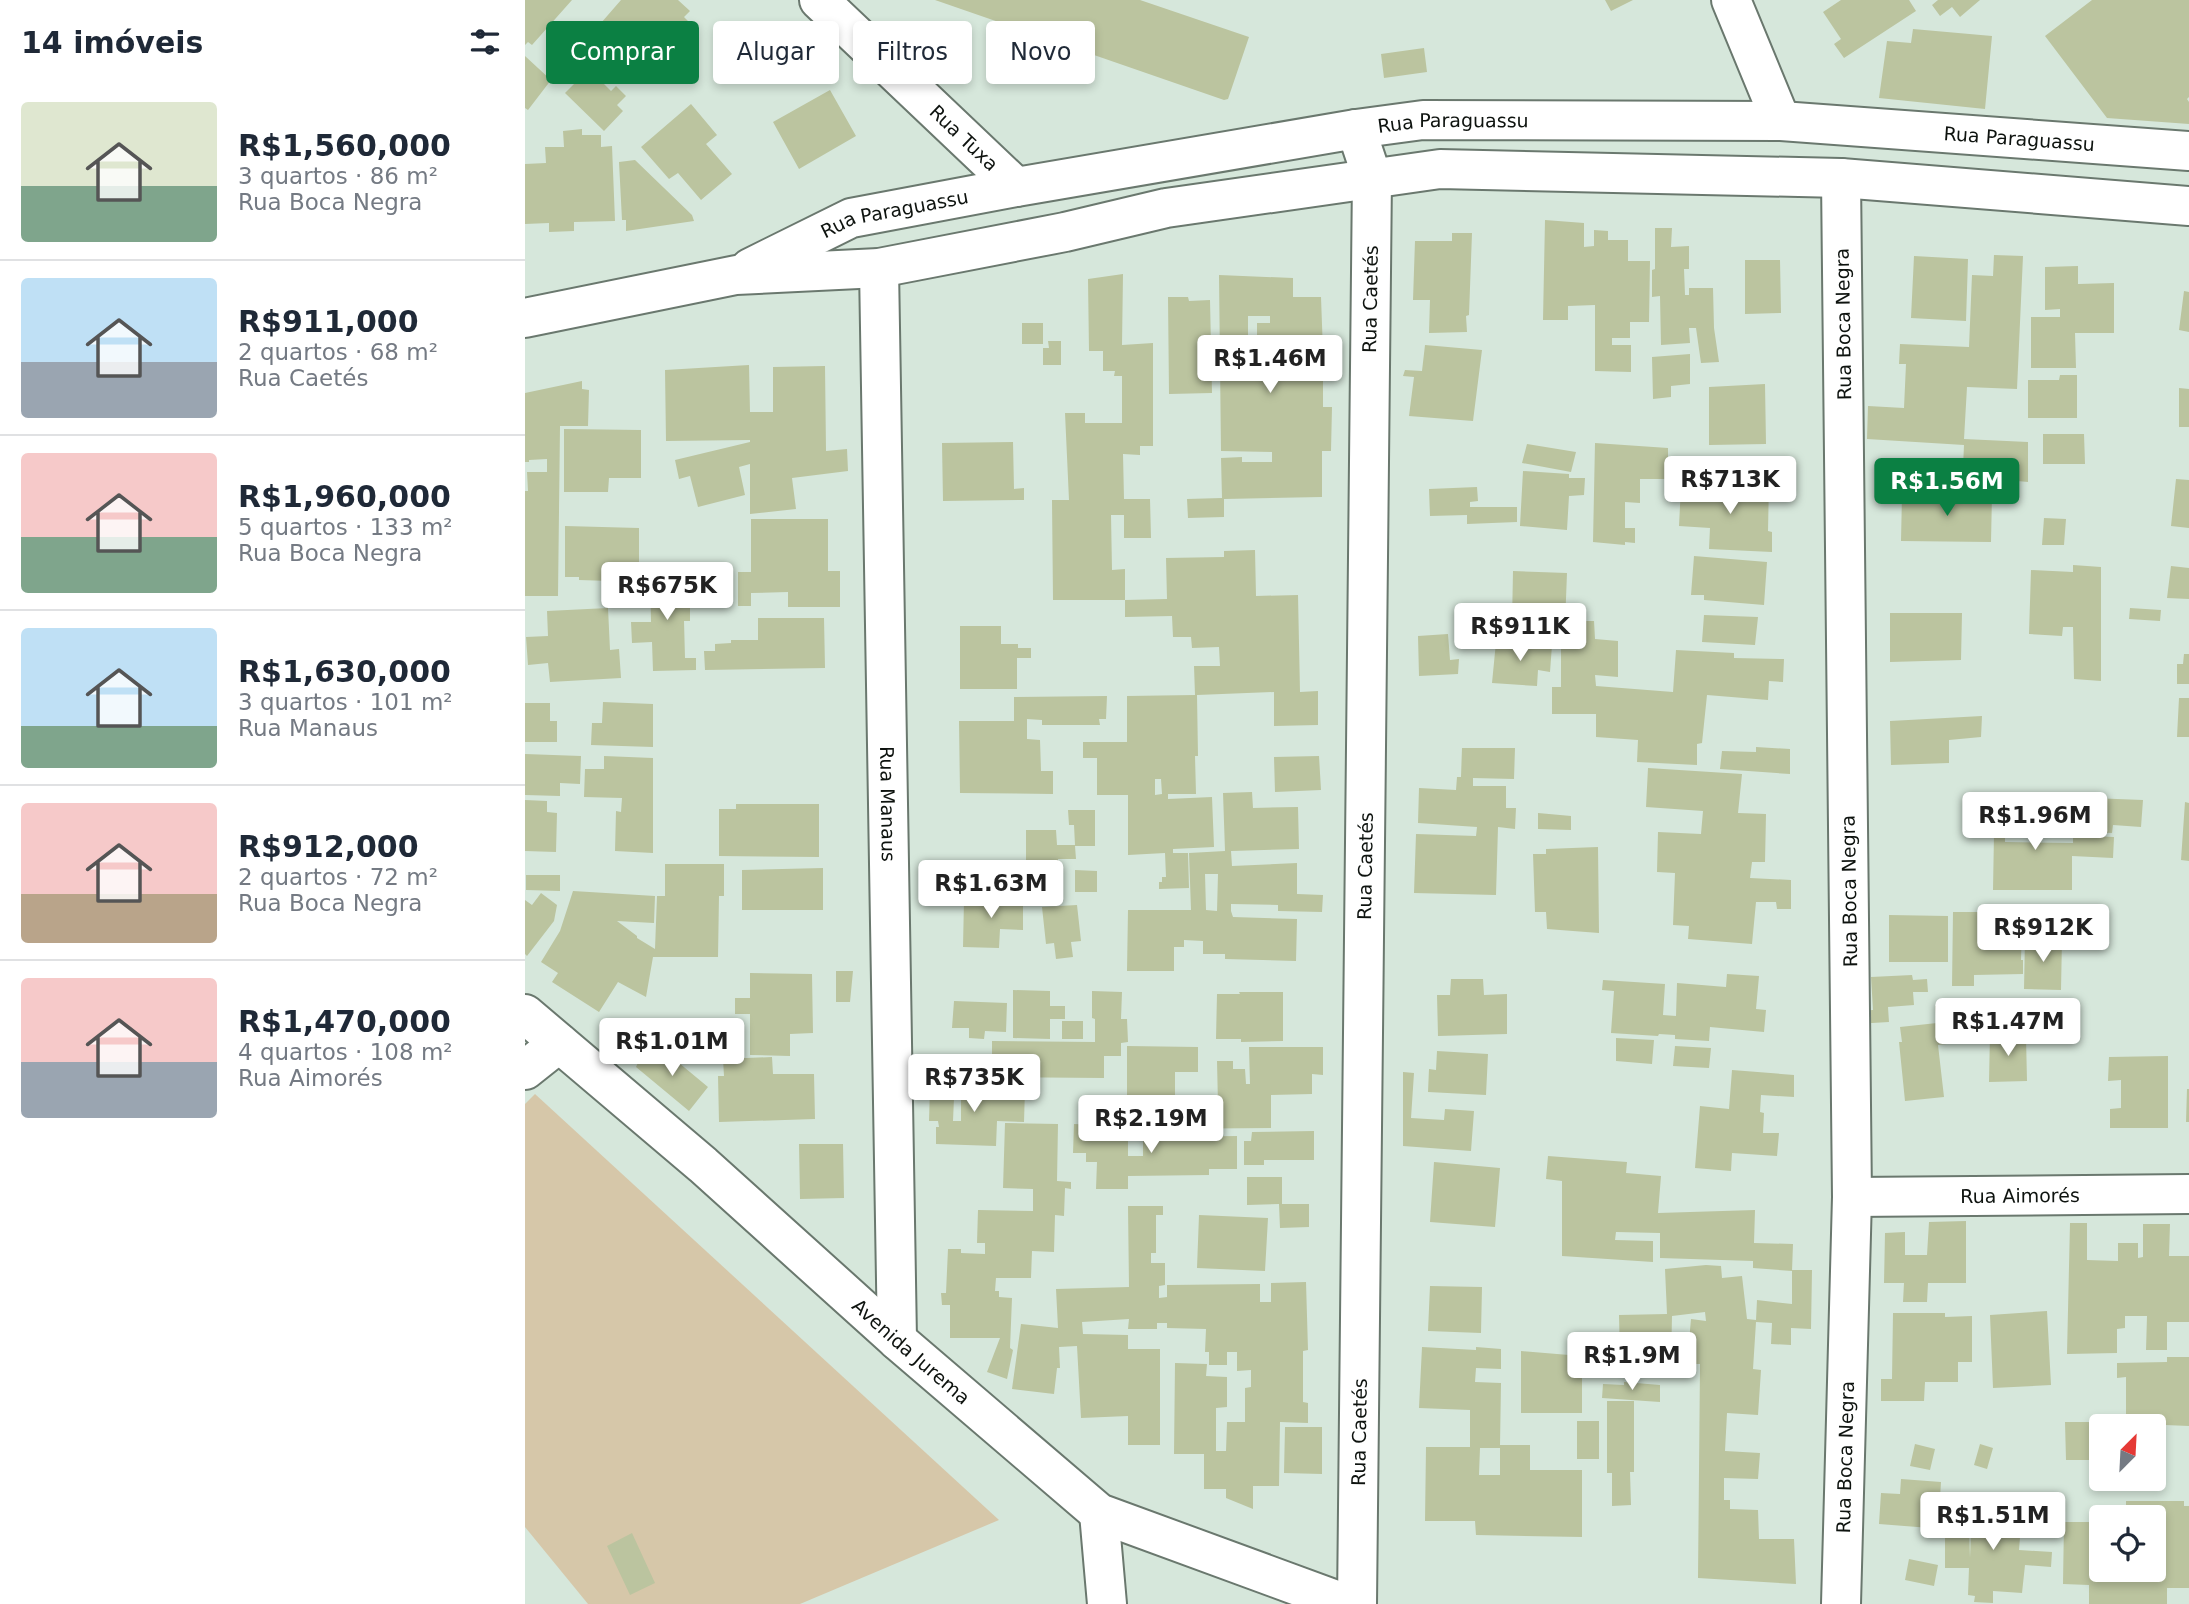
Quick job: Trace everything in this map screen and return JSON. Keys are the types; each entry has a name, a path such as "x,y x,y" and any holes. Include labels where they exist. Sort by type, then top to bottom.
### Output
{"street":[{"name":"Rua Tuxa","path":"820,0 1016,187"},
{"path":"1731,0 1781,121"},
{"name":"Rua Paraguassu","path":"736,275 852,218 1016,187 1423,120 1781,121 2189,151"},
{"name":"Rua Caetés","path":"1356,129 1371,177 1357,1604"},
{"name":"Rua Paraguassu","path":"525,318 736,275 879,268 1065,232 1166,208 1440,169 1842,178 2189,206"},
{"name":"Rua Boca Negra","path":"1841,1604 1852,1197 1842,178"},
{"name":"Rua Manaus","path":"879,268 897,1340"},
{"name":"Avenida Jurema","path":"525,1014 703,1165 897,1340 1099,1513 1347,1604"},
{"path":"525,1070 559,1043"},
{"name":"Rua Aimorés","path":"1852,1197 2189,1194"},
{"path":"1099,1513 1107,1604"}],"shaded area":[{"path":"535,1094 999,1520 800,1604 588,1604 525,1527 525,1104"}],"building":[{"path":"525,0 572,0 553,21 546,21 546,29 532,45 528,42 525,45"},
{"path":"621,0 678,0 690,11 684,17 688,21 603,21"},
{"path":"935,0 1140,0 1249,37 1228,99 1224,100 1095,55 1095,21 996,21"},
{"path":"1605,0 1633,0 1611,11"},
{"path":"1841,0 1909,0 1916,11 1844,58 1834,44 1841,39 1823,12"},
{"path":"1938,0 1980,0 1960,17 1952,7 1940,16 1932,5"},
{"path":"2092,0 2189,0 2189,124 2107,118 2045,36"},
{"path":"1913,29 1992,36 1985,109 1879,98 1887,41 1911,43"},
{"path":"1424,48 1427,72 1384,78 1381,54"},
{"path":"525,56 546,75 548,84 528,110 525,108"},
{"path":"574,84 604,84 611,91 616,86 626,96 617,105 623,111 604,131 565,93"},
{"path":"830,90 856,136 799,169 773,122"},
{"path":"691,104 717,135 706,144 732,174 701,200 678,173 669,179 641,147"},
{"path":"582,129 582,135 601,135 601,147 612,146 615,221 574,222 574,231 549,232 549,223 525,224 525,164 546,163 545,147 564,147 563,131"},
{"path":"635,160 692,215 694,221 626,231 626,220 622,220 619,162"},
{"path":"1545,220 1584,223 1584,247 1594,246 1594,230 1608,231 1608,240 1628,240 1628,261 1650,261 1649,322 1630,322 1630,338 1612,338 1612,345 1631,345 1631,372 1595,371 1595,305 1568,306 1568,320 1543,320"},
{"path":"1655,228 1672,228 1671,247 1689,246 1689,269 1684,269 1685,295 1689,295 1689,288 1713,288 1714,328 1719,362 1701,363 1696,328 1689,328 1690,343 1661,345 1660,296 1652,297"},
{"path":"1452,233 1472,233 1467,332 1429,333 1430,300 1413,300 1415,241 1452,241"},
{"path":"1994,255 2023,256 2017,389 1967,387 1964,439 2028,442 2028,482 2007,480 2007,493 1962,490 1964,445 1867,439 1868,406 1904,408 1906,364 1899,364 1900,344 1969,347 1972,275 1993,276"},
{"path":"1914,256 1968,259 1966,321 1911,318"},
{"path":"1745,260 1780,260 1781,313 1745,314"},
{"path":"2078,266 2078,284 2114,283 2114,333 2075,333 2076,368 2031,368 2031,317 2060,317 2060,309 2045,310 2045,267"},
{"path":"1123,274 1122,345 1153,343 1153,446 1140,446 1140,455 1123,454 1124,499 1150,499 1151,538 1124,538 1124,515 1111,515 1112,570 1125,569 1125,600 1053,600 1052,500 1069,500 1065,413 1085,413 1085,423 1122,423 1122,376 1114,376 1115,371 1103,371 1103,351 1089,351 1088,279"},
{"path":"1219,275 1293,278 1293,297 1321,297 1323,352 1257,351 1257,323 1270,323 1270,316 1248,316 1248,371 1252,371 1252,360 1323,360 1323,407 1332,407 1331,451 1322,451 1322,497 1224,499 1224,517 1188,518 1187,499 1222,498 1221,458 1242,457 1242,462 1272,462 1272,452 1221,451"},
{"path":"2184,291 2189,292 2189,332 2179,330"},
{"path":"1168,297 1188,297 1189,301 1210,300 1212,393 1169,394"},
{"path":"1022,323 1043,323 1043,344 1022,344"},
{"path":"1048,341 1061,341 1061,365 1043,365 1043,348 1049,348"},
{"path":"1425,345 1482,350 1473,421 1409,416 1414,377 1403,376 1405,370 1422,371"},
{"path":"1690,354 1690,384 1671,386 1671,397 1653,399 1652,357"},
{"path":"749,365 750,412 773,412 773,367 825,366 826,451 847,449 848,471 792,478 796,509 750,514 750,464 739,467 745,495 698,507 690,476 679,479 675,460 750,440 666,441 665,370"},
{"path":"2060,375 2077,375 2077,418 2028,418 2028,380 2059,380"},
{"path":"582,381 582,389 589,390 588,426 560,426 558,596 525,596 527,472 547,472 547,459 525,462 525,393"},
{"path":"1765,384 1766,444 1709,445 1709,387"},
{"path":"2179,388 2189,389 2189,427 2179,427"},
{"path":"564,429 641,430 641,478 609,478 608,492 564,492"},
{"path":"2043,434 2084,434 2085,464 2043,464"},
{"path":"1013,442 1014,489 1024,488 1024,500 943,501 942,443"},
{"path":"1595,443 1668,448 1668,479 1640,479 1640,503 1625,502 1625,528 1635,528 1635,543 1625,542 1625,545 1593,542"},
{"path":"1527,444 1576,452 1571,472 1522,463"},
{"path":"1523,471 1569,474 1569,478 1585,478 1584,495 1569,496 1567,530 1520,526"},
{"path":"2176,479 2189,480 2189,528 2171,526"},
{"path":"1749,481 1769,482 1768,531 1772,532 1772,552 1709,549 1710,528 1679,526 1681,486 1748,491"},
{"path":"1477,487 1478,501 1470,502 1470,507 1517,507 1517,522 1467,524 1467,515 1430,516 1429,489"},
{"path":"1902,495 1992,495 1991,542 1901,541"},
{"path":"2044,518 2066,519 2064,545 2042,545"},
{"path":"751,519 828,519 828,571 840,571 840,607 788,607 788,592 751,593 751,606 738,606 738,572 751,572"},
{"path":"565,526 639,528 641,582 565,577"},
{"path":"1255,550 1256,596 1298,595 1300,692 1318,691 1318,725 1274,726 1274,692 1197,695 1196,794 1168,794 1168,799 1212,797 1214,847 1173,849 1173,853 1188,853 1189,888 1159,889 1159,882 1162,882 1162,877 1166,877 1165,853 1128,855 1128,795 1097,795 1097,758 1083,758 1083,742 1127,742 1127,696 1195,695 1194,666 1220,666 1219,647 1192,648 1191,637 1173,637 1172,616 1125,617 1125,600 1167,599 1166,558 1224,557 1224,551","holes":["1155,779 1161,779 1162,794 1155,795"]},
{"path":"1694,556 1767,562 1764,605 1704,600 1704,595 1691,595"},
{"path":"2073,565 2101,567 2101,681 2074,679 2073,627 2063,627 2062,636 2029,634 2031,570 2073,572"},
{"path":"2171,566 2189,568 2189,599 2167,598"},
{"path":"1513,571 1567,573 1565,624 1512,622"},
{"path":"690,573 690,621 684,621 685,658 696,658 696,670 653,671 652,642 632,643 631,622 651,622 650,574"},
{"path":"701,577 729,578 729,599 701,600"},
{"path":"608,608 610,650 619,649 621,678 550,682 548,663 528,665 526,637 548,636 547,611"},
{"path":"2130,608 2161,610 2160,621 2129,619"},
{"path":"1890,613 1962,613 1961,660 1890,662"},
{"path":"1704,615 1758,617 1755,645 1702,642"},
{"path":"758,618 824,618 825,668 705,670 704,651 715,651 715,644 731,643 731,640 758,640"},
{"path":"1578,621 1594,621 1595,639 1618,641 1618,677 1595,675 1596,686 1673,692 1676,650 1734,653 1734,658 1784,659 1783,682 1769,681 1768,700 1707,695 1702,743 1697,744 1697,765 1637,762 1638,740 1596,737 1596,714 1552,714 1552,687 1561,687 1561,647 1580,647"},
{"path":"960,626 1001,626 1001,644 1018,644 1018,648 1031,648 1031,658 1017,658 1017,689 960,689"},
{"path":"1448,634 1450,660 1459,659 1458,674 1419,676 1418,636"},
{"path":"1496,642 1552,645 1550,672 1538,670 1537,686 1492,683"},
{"path":"2184,654 2189,654 2189,684 2177,684 2177,664 2183,664"},
{"path":"1107,696 1106,719 1099,719 1100,725 1042,725 1042,720 1027,719 1027,739 1040,740 1041,771 1053,771 1053,794 960,793 959,721 1014,721 1014,697"},
{"path":"2179,698 2189,698 2189,737 2177,737"},
{"path":"603,702 653,704 653,747 591,745 592,723 602,723"},
{"path":"525,703 550,703 550,721 557,721 557,742 525,742"},
{"path":"1982,716 1981,737 1949,740 1949,763 1891,765 1890,721"},
{"path":"1756,747 1790,749 1790,774 1720,769 1722,751 1756,752"},
{"path":"1462,748 1515,748 1514,779 1473,778 1473,786 1506,786 1506,808 1516,808 1515,829 1498,827 1496,895 1414,893 1416,834 1476,836 1477,827 1418,823 1419,788 1456,790 1457,777 1461,777"},
{"path":"525,754 581,756 580,784 560,783 560,796 525,795"},
{"path":"604,756 653,758 653,853 615,851 616,811 621,812 622,798 584,797 585,769 604,769"},
{"path":"1319,756 1321,790 1275,792 1274,757"},
{"path":"1648,768 1742,774 1738,813 1766,814 1765,862 1752,862 1750,878 1791,880 1791,909 1777,909 1776,902 1756,902 1752,944 1688,939 1689,926 1673,925 1675,873 1657,872 1658,832 1701,834 1703,811 1646,807"},
{"path":"1252,792 1253,808 1298,807 1299,849 1231,851 1232,866 1297,863 1297,894 1323,895 1322,912 1278,911 1278,905 1231,904 1233,917 1297,919 1296,961 1225,959 1225,954 1203,954 1203,941 1184,940 1184,947 1174,947 1174,971 1127,971 1128,910 1191,910 1189,853 1225,851 1223,793","holes":["1205,874 1218,874 1217,911 1206,910"]},
{"path":"1990,796 2023,797 2021,837 2005,837 2005,842 2073,843 2073,836 2081,837 2081,830 2089,830 2088,836 2114,837 2113,858 2072,856 2072,890 1993,890 1994,834 1989,834"},
{"path":"2091,798 2143,800 2141,827 2113,825 2112,833 2089,832"},
{"path":"525,800 547,801 547,812 557,813 556,852 525,851"},
{"path":"2061,800 2061,806 2074,806 2074,821 2031,825 2029,801"},
{"path":"2185,802 2189,803 2189,861 2181,860"},
{"path":"736,804 819,804 819,857 719,856 719,809 736,809"},
{"path":"1068,810 1095,810 1095,846 1075,846 1076,859 1058,859 1058,871 1026,871 1026,830 1056,830 1057,845 1075,845 1074,825 1069,825"},
{"path":"1538,813 1571,816 1571,830 1538,829"},
{"path":"1598,847 1599,933 1547,929 1546,912 1535,912 1533,854 1546,854 1546,849"},
{"path":"665,864 724,864 724,896 719,896 718,957 653,957 646,997 618,982 599,1012 552,982 558,973 541,962 560,931 573,891 655,896 654,923 617,921 655,949 657,896 665,896"},
{"path":"823,868 823,910 742,910 742,870"},
{"path":"1075,870 1097,871 1097,892 1075,892"},
{"path":"526,875 560,875 560,891 526,890"},
{"path":"541,893 557,905 554,921 527,956 525,900 532,905"},
{"path":"1001,894 1023,894 1023,930 1000,929 999,948 963,947 964,900 1001,901"},
{"path":"1077,905 1081,941 1071,942 1073,957 1056,959 1054,943 1046,944 1042,907"},
{"path":"1953,912 1993,912 1993,924 2022,923 2023,974 1974,975 1974,986 1952,986"},
{"path":"1889,915 1948,916 1948,962 1889,962"},
{"path":"2025,938 2062,939 2061,990 2024,989"},
{"path":"836,971 853,971 850,1002 836,1002"},
{"path":"750,973 812,974 813,1033 790,1034 790,1056 750,1055 750,1014 735,1014 735,998 750,998"},
{"path":"1727,974 1759,976 1756,1009 1766,1010 1764,1032 1710,1027 1709,1041 1675,1039 1675,1035 1611,1033 1614,991 1602,990 1603,980 1665,984 1663,1015 1676,1016 1677,983 1726,987"},
{"path":"1912,975 1913,980 1927,979 1928,992 1913,992 1914,1005 1888,1007 1889,1022 1855,1024 1854,1011 1873,1010 1871,977"},
{"path":"1451,979 1483,979 1484,995 1507,994 1507,1034 1438,1036 1437,995 1450,995"},
{"path":"1013,990 1050,991 1050,1006 1065,1006 1065,1019 1050,1019 1050,1039 1013,1038"},
{"path":"1092,991 1122,992 1121,1019 1127,1019 1128,1042 1121,1043 1121,1056 1104,1056 1104,1078 992,1077 992,1041 1095,1042"},
{"path":"1239,992 1283,992 1283,1041 1241,1042 1241,1039 1216,1039 1217,994 1240,994"},
{"path":"954,1001 1007,1003 1006,1032 985,1031 984,1039 969,1038 969,1028 952,1028"},
{"path":"1972,1002 1972,1041 1938,1045 1944,1097 1905,1101 1900,1027 1937,1023 1935,1006"},
{"path":"1062,1021 1083,1021 1083,1039 1062,1039"},
{"path":"2017,1032 2016,1037 2026,1037 2027,1081 1989,1082 1990,1033"},
{"path":"1616,1038 1654,1040 1652,1064 1616,1061"},
{"path":"1127,1046 1198,1047 1198,1072 1175,1072 1175,1104 1127,1103"},
{"path":"1675,1046 1711,1048 1709,1068 1673,1066"},
{"path":"1249,1047 1323,1047 1323,1075 1312,1074 1312,1094 1271,1095 1271,1128 1152,1129 1152,1109 1195,1109 1195,1105 1218,1105 1217,1061 1233,1061 1233,1069 1245,1069 1246,1084 1250,1084"},
{"path":"1437,1051 1488,1054 1486,1095 1428,1092 1429,1069 1436,1070"},
{"path":"643,1052 667,1053 708,1087 689,1111 636,1067"},
{"path":"2168,1056 2168,1128 2110,1128 2110,1109 2121,1108 2121,1080 2108,1081 2109,1057"},
{"path":"772,1057 773,1074 814,1074 815,1119 719,1122 718,1076 724,1076 723,1059"},
{"path":"1732,1070 1794,1075 1794,1097 1761,1095 1763,1133 1779,1133 1777,1156 1732,1153 1731,1171 1695,1168 1700,1106 1729,1109"},
{"path":"1403,1072 1414,1073 1411,1118 1444,1120 1445,1109 1474,1111 1471,1151 1403,1146"},
{"path":"930,1088 1025,1089 1024,1122 997,1121 996,1146 936,1144 938,1121 929,1121","holes":["954,1098 961,1098 961,1121 953,1121"]},
{"path":"2189,1089 2189,1122 2186,1122"},
{"path":"1005,1123 1058,1124 1057,1181 1071,1182 1071,1189 1065,1188 1064,1216 1055,1215 1054,1252 1032,1251 1031,1278 996,1278 995,1291 999,1291 999,1297 1012,1298 1010,1348 1013,1350 1007,1379 987,1372 1000,1338 950,1338 950,1305 942,1305 941,1293 946,1293 948,1249 961,1249 961,1253 985,1254 985,1243 977,1243 978,1210 1033,1211 1033,1189 1003,1188"},
{"path":"1074,1124 1128,1126 1128,1156 1143,1156 1143,1139 1157,1139 1157,1134 1166,1134 1166,1137 1237,1136 1237,1169 1209,1169 1209,1175 1128,1176 1128,1189 1096,1189 1097,1162 1086,1162 1086,1153 1073,1153"},
{"path":"1314,1131 1314,1160 1264,1160 1264,1165 1244,1165 1244,1141 1251,1141 1252,1132"},
{"path":"799,1144 843,1144 844,1198 800,1199"},
{"path":"1548,1156 1627,1162 1626,1173 1661,1176 1658,1213 1755,1210 1754,1243 1793,1244 1792,1271 1753,1268 1753,1261 1660,1258 1660,1233 1616,1232 1615,1240 1653,1241 1653,1262 1562,1256 1562,1181 1546,1179"},
{"path":"1434,1162 1500,1168 1495,1227 1430,1222"},
{"path":"1247,1177 1282,1177 1282,1204 1309,1204 1309,1227 1280,1228 1279,1204 1247,1205"},
{"path":"1128,1206 1163,1206 1163,1215 1156,1215 1156,1253 1151,1253 1151,1263 1165,1263 1165,1285 1159,1286 1159,1298 1167,1297 1167,1285 1260,1284 1260,1302 1271,1302 1271,1283 1306,1282 1308,1350 1303,1351 1303,1402 1308,1403 1308,1423 1280,1422 1279,1486 1253,1486 1253,1509 1226,1498 1226,1489 1204,1489 1204,1454 1174,1454 1175,1363 1207,1364 1206,1376 1227,1377 1227,1407 1216,1408 1216,1451 1226,1451 1227,1422 1245,1422 1245,1388 1251,1387 1251,1370 1237,1371 1237,1352 1227,1352 1227,1365 1209,1365 1209,1352 1205,1352 1206,1329 1167,1328 1167,1323 1157,1323 1157,1329 1128,1329 1129,1319 1082,1322 1083,1334 1128,1335 1128,1349 1160,1349 1160,1445 1128,1445 1128,1416 1081,1418 1077,1346 1059,1347 1060,1368 1057,1368 1054,1394 1012,1389 1021,1324 1058,1328 1056,1289 1129,1287"},
{"path":"1199,1215 1268,1218 1265,1271 1197,1268"},
{"path":"1966,1221 1966,1283 1928,1283 1927,1302 1903,1302 1904,1283 1884,1283 1885,1233 1905,1232 1905,1255 1927,1255 1929,1222"},
{"path":"2070,1223 2087,1223 2087,1260 2118,1261 2118,1243 2138,1243 2138,1258 2143,1257 2143,1224 2170,1224 2169,1256 2189,1256 2189,1322 2167,1322 2167,1350 2146,1350 2147,1316 2125,1316 2125,1328 2117,1329 2117,1353 2067,1354"},
{"path":"1721,1266 1722,1278 1742,1276 1747,1319 1756,1320 1757,1300 1792,1304 1792,1270 1812,1270 1811,1329 1791,1328 1791,1345 1771,1344 1772,1323 1756,1322 1753,1369 1761,1370 1758,1415 1727,1413 1725,1451 1760,1453 1758,1479 1724,1478 1724,1500 1730,1500 1730,1509 1758,1510 1759,1539 1794,1539 1796,1584 1698,1578 1700,1364 1687,1364 1691,1319 1706,1321 1705,1312 1672,1316 1671,1363 1620,1358 1619,1315 1667,1314 1665,1269"},
{"path":"1430,1286 1482,1287 1481,1333 1428,1331"},
{"path":"2047,1311 2051,1385 1993,1388 1990,1315"},
{"path":"1893,1313 1972,1316 1972,1362 1958,1362 1958,1382 1925,1382 1924,1401 1881,1401 1881,1379 1892,1379"},
{"path":"1422,1347 1501,1349 1501,1369 1476,1368 1475,1382 1501,1383 1500,1445 1530,1445 1530,1470 1582,1470 1582,1537 1476,1535 1475,1521 1425,1521 1426,1447 1470,1447 1470,1410 1419,1408","holes":["1480,1448 1500,1448 1500,1475 1479,1475"]},
{"path":"1521,1351 1569,1355 1569,1365 1582,1365 1582,1413 1521,1413"},
{"path":"2167,1357 2189,1357 2189,1426 2167,1425 2167,1414 2126,1414 2126,1377 2117,1378 2117,1363 2167,1362"},
{"path":"1624,1382 1660,1385 1660,1402 1602,1398 1603,1384 1624,1385"},
{"path":"1607,1401 1634,1401 1631,1505 1612,1506 1612,1473 1607,1473"},
{"path":"1577,1421 1599,1421 1599,1459 1577,1459"},
{"path":"2065,1422 2089,1422 2089,1460 2066,1460"},
{"path":"1285,1427 1322,1427 1322,1474 1284,1473"},
{"path":"1915,1444 1935,1449 1930,1470 1910,1466"},
{"path":"1980,1444 1993,1448 1987,1469 1974,1465"},
{"path":"1901,1479 1941,1482 1940,1498 1957,1500 1956,1514 1944,1514 1943,1529 1879,1524 1881,1493 1900,1494"},
{"path":"2126,1501 2184,1501 2184,1506 2189,1506 2189,1588 2167,1588 2167,1604 2089,1604 2089,1585 2063,1584 2064,1522 2089,1522 2089,1582 2166,1582 2166,1505 2126,1505"},
{"path":"1972,1506 2031,1511 2030,1538 2020,1537 2019,1550 2052,1552 2051,1567 2025,1565 2022,1593 1993,1591 1993,1603 1974,1602 1975,1596 1968,1595 1969,1568 1945,1568 1945,1528 1969,1528 1970,1558"},
{"path":"632,1533 655,1583 630,1595 607,1546"},
{"path":"1909,1559 1938,1565 1934,1586 1905,1580"}]}
